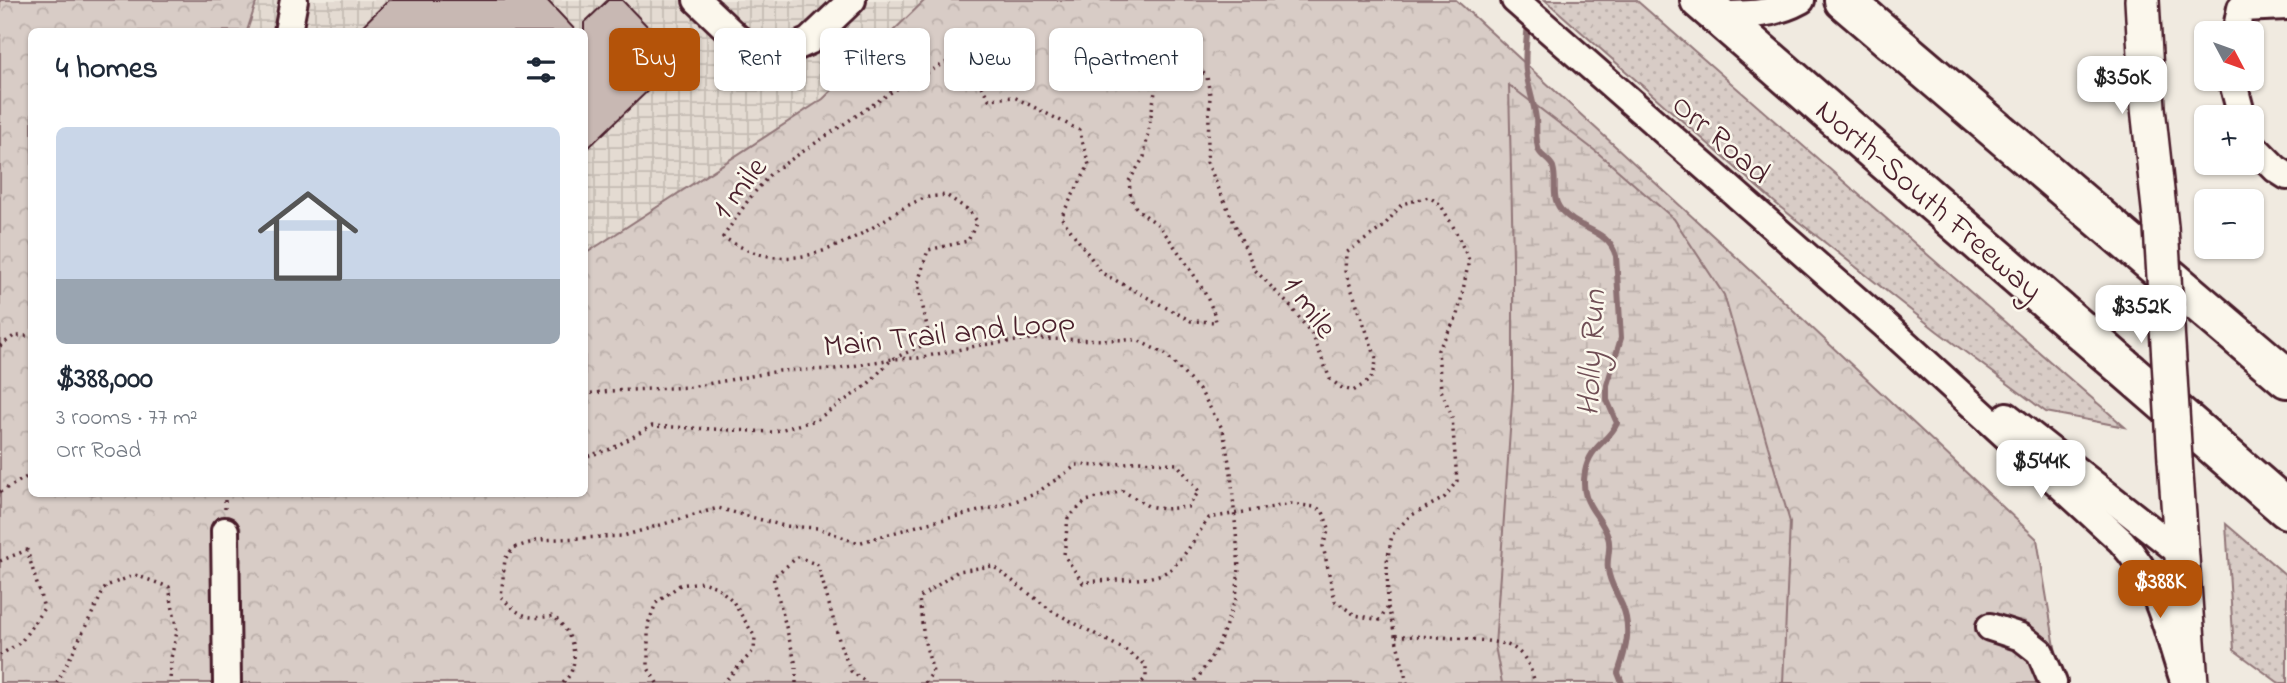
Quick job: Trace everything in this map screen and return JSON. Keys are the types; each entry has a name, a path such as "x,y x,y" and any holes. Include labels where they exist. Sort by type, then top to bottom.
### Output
{"highway":[{"path":"1844,0 2287,378"},
{"name":"North-South Freeway","path":"1708,7 2287,509"}],"main road":[{"path":"2142,0 2148,108 2161,227 2191,683"}],"street":[{"path":"289,28 295,0"},
{"path":"697,0 737,38 755,50 789,50 809,41 852,0"},
{"name":"Orr Road","path":"1515,0 1885,325 2136,558 2159,603 2185,683"},
{"path":"1708,7 1766,13 1801,0"},
{"path":"2238,21 2241,8 2287,6"},
{"path":"2264,157 2287,176"},
{"name":"Orr Road","path":"1885,325 2008,417 2182,554"},
{"path":"225,531 227,683"},
{"path":"1990,627 2021,636 2040,652 2053,683"}],"path":[{"name":"1 mile","path":"892,359 925,345 928,332 918,283 928,250 968,242 977,221 967,209 946,195 925,198 859,235 809,256 792,258 744,250 723,237 771,173 893,91 951,60 969,66 989,99 1014,97 1079,130 1089,164 1061,217 1102,273 1191,321 1216,322 1215,313 1204,294 1159,225 1132,202 1129,181 1144,157 1158,74 1178,58 1194,63 1207,77 1210,94 1207,162 1255,270 1291,307 1312,336 1329,379 1342,388 1353,391 1369,381 1376,372 1376,358 1345,271 1346,253 1383,227 1402,204 1429,197 1440,204 1469,260 1458,315 1438,350 1441,390 1452,418 1457,481 1444,498 1410,516 1392,536 1387,562 1388,607"},
{"path":"0,346 15,336 28,336"},
{"name":"Main Trail and Loop","path":"588,394 690,387 779,371 835,369 1032,339 1137,340 1164,354 1201,391 1223,430 1235,515 1239,568 1236,598 1218,646 1192,683"},
{"path":"588,456 611,449 652,426 772,432 816,420 866,386 892,359"},
{"path":"563,683 568,679 574,662 573,640 565,625 553,616 533,619 516,612 501,597 505,559 513,548 539,540 623,536 718,508 784,526 818,528 858,543 1004,505 1035,494 1077,465 1100,466 1141,461 1177,464 1199,491 1188,507 1164,509 1148,506 1123,491 1086,502 1068,518 1064,555 1083,583 1146,578 1171,570 1209,518 1292,504 1316,507 1323,512 1329,528 1323,546 1335,601 1355,615 1380,620 1388,607"},
{"path":"0,492 28,476"},
{"path":"0,561 27,550 44,608 21,642 0,655"},
{"path":"796,683 796,665 773,577 798,557 818,565 841,647 851,671 867,683"},
{"path":"925,683 933,672 924,639 919,598 958,571 993,566 1052,611 1125,650 1146,665 1146,678 1141,683"},
{"path":"57,683 106,586 135,575 169,587 177,632 170,657 170,683"},
{"path":"657,683 648,668 648,624 656,603 680,585 702,582 717,587 732,600 755,637 754,650 723,683"},
{"path":"1388,607 1407,683"},
{"path":"1396,636 1490,642 1511,646 1530,664 1535,683"}],"shaded area":[{"path":"257,0 925,0 896,28 820,28 820,91 831,91 823,99 588,252 588,28 248,28"}],"green space":[{"path":"0,0 257,0 248,28 28,28 28,497 588,497 588,252 823,99 831,91 930,91 930,28 896,28 925,0 1456,0 1758,277 2037,539 2061,683 0,683"},
{"path":"1545,0 1636,0 2125,427 2046,412 1937,331 1780,207"},
{"path":"1509,85 1598,153 1674,219 1724,295 1790,522 1783,683 1502,683 1495,646 1513,388"},
{"path":"2226,524 2287,576 2287,683 2279,683 2234,650"}],"building":[{"path":"389,0 547,0 573,28 360,28"},
{"path":"608,0 622,0 649,28 609,28 609,91 648,91 588,148 588,28 584,28 584,23"}],"waterway":[{"name":"Holly Run","path":"1528,22 1525,65 1535,113 1537,143 1540,153 1553,167 1555,197 1559,208 1571,219 1607,240 1616,256 1621,338 1607,385 1607,400 1617,423 1587,463 1584,484 1588,501 1608,537 1609,574 1627,622 1625,647 1618,673 1622,683"}]}
